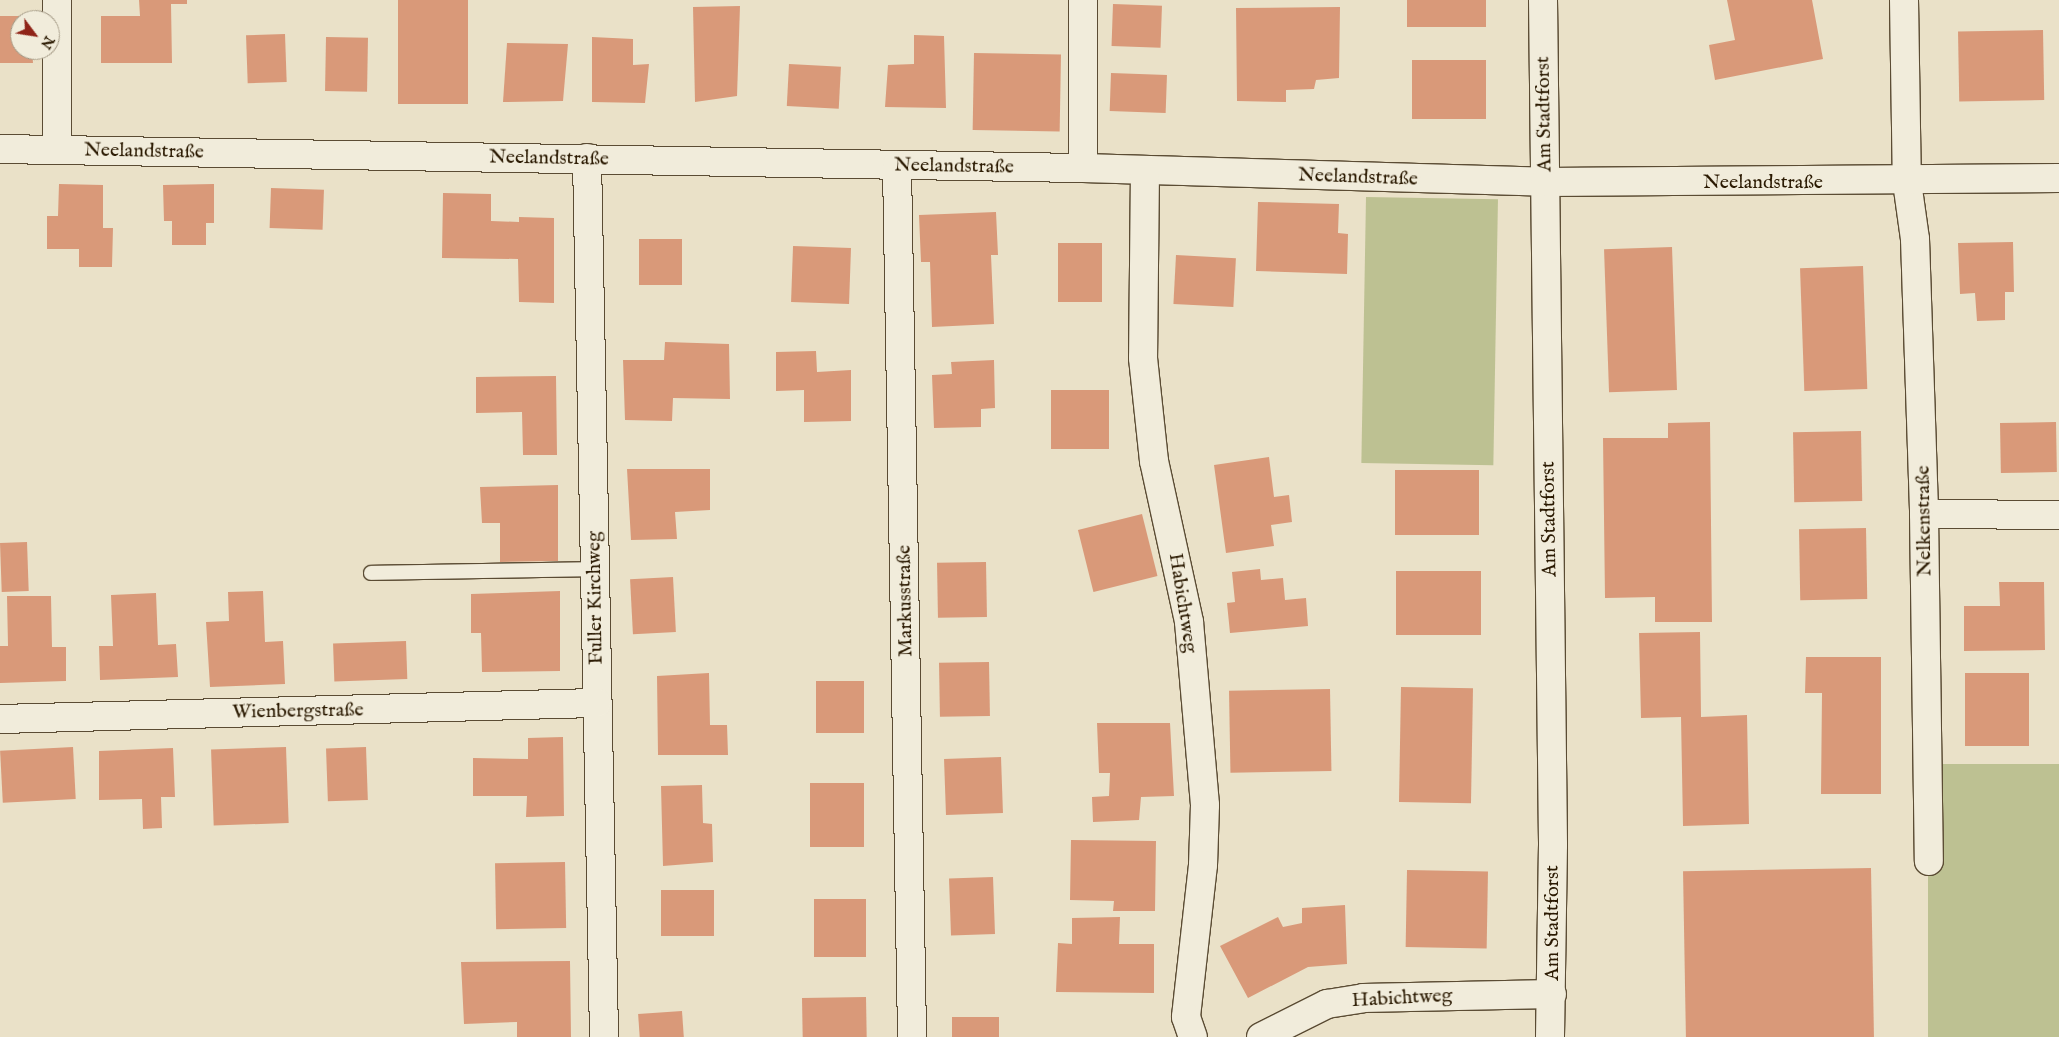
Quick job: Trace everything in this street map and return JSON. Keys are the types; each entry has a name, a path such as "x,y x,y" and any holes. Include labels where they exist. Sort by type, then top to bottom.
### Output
{"street":[{"path":"57,0 57,150"},
{"path":"1083,0 1083,168"},
{"name":"Am Stadtforst","path":"1543,0 1552,994 1550,1037"},
{"path":"1904,0 1907,182"},
{"name":"Neelandstraße","path":"0,149 1083,168 1545,182 1907,182 2059,178"},
{"name":"Fuller Kirchweg","path":"587,158 604,1037"},
{"name":"Markusstraße","path":"897,166 912,1037"},
{"name":"Habichtweg","path":"1145,170 1143,358 1154,461 1189,622 1205,804 1203,864 1187,1008 1193,1037"},
{"name":"Nelkenstraße","path":"1907,182 1915,239 1924,514 1929,861"},
{"path":"1924,514 2059,515"},
{"name":"Wienbergstraße","path":"0,719 597,703"},
{"name":"Habichtweg","path":"1261,1037 1327,1004 1363,998 1552,994"}],"lane":[{"path":"371,573 594,569"}],"green space":[{"path":"1366,197 1498,199 1493,465 1361,463"},
{"path":"1928,764 2059,764 2059,1037 1928,1037"}],"building":[{"path":"139,0 187,0 187,4 171,4 172,63 101,63 101,16 140,16"},
{"path":"398,0 468,0 468,104 398,104"},
{"path":"1407,0 1486,0 1486,27 1407,27"},
{"path":"1727,0 1812,0 1823,59 1715,80 1709,45 1735,40"},
{"path":"1113,4 1162,6 1161,48 1112,46"},
{"path":"740,6 737,96 695,102 693,7"},
{"path":"1340,7 1339,78 1316,80 1314,89 1286,90 1286,102 1237,101 1236,8"},
{"path":"0,16 10,16 10,60 33,60 33,63 0,63"},
{"path":"2043,30 2044,100 1959,101 1958,31"},
{"path":"285,34 287,82 248,83 246,35"},
{"path":"914,35 944,36 946,108 885,107 888,65 914,64"},
{"path":"326,37 368,38 367,92 325,91"},
{"path":"592,37 633,39 633,65 649,64 645,103 592,102"},
{"path":"507,43 568,44 563,101 503,102"},
{"path":"974,53 1061,55 1060,132 973,130"},
{"path":"1412,60 1486,60 1486,119 1412,119"},
{"path":"789,64 841,67 839,109 787,106"},
{"path":"1111,73 1167,75 1166,113 1110,111"},
{"path":"59,184 103,185 103,228 113,228 112,267 79,267 79,249 47,249 47,216 58,216"},
{"path":"214,184 214,223 206,223 206,245 172,245 172,221 164,221 163,185"},
{"path":"271,188 324,190 323,230 270,228"},
{"path":"443,193 491,194 491,221 519,222 519,217 554,218 554,303 519,302 518,259 442,258"},
{"path":"1258,202 1339,204 1338,233 1348,234 1347,274 1256,271"},
{"path":"996,212 998,255 991,255 994,324 932,327 930,262 921,262 919,215"},
{"path":"639,239 682,239 682,285 639,285"},
{"path":"2013,242 2014,292 2005,292 2005,320 1977,321 1975,293 1960,294 1958,243"},
{"path":"1058,243 1102,243 1102,302 1058,302"},
{"path":"793,246 851,248 849,304 791,302"},
{"path":"1672,247 1677,390 1609,392 1604,249"},
{"path":"1176,255 1236,258 1233,307 1173,304"},
{"path":"1863,266 1867,389 1804,391 1800,268"},
{"path":"665,342 729,344 730,399 673,398 672,421 625,420 623,360 664,360"},
{"path":"816,351 817,372 851,370 851,421 804,422 804,390 776,391 776,352"},
{"path":"994,360 995,408 981,409 981,427 934,428 932,375 952,374 951,362"},
{"path":"556,376 557,455 523,455 522,412 476,413 476,377"},
{"path":"1051,390 1109,390 1109,449 1051,449"},
{"path":"1710,422 1712,622 1655,622 1655,597 1605,598 1603,438 1668,438 1668,423"},
{"path":"2056,422 2057,472 2001,473 2000,423"},
{"path":"1861,431 1862,501 1794,502 1793,432"},
{"path":"1269,457 1274,497 1289,495 1292,522 1271,525 1274,546 1226,553 1214,465"},
{"path":"627,469 710,469 710,510 675,512 677,539 631,540"},
{"path":"1395,470 1479,470 1479,535 1395,535"},
{"path":"558,485 558,561 500,562 500,523 482,523 480,487"},
{"path":"1142,514 1157,576 1093,592 1078,530"},
{"path":"1866,528 1867,599 1800,600 1799,529"},
{"path":"27,542 29,591 2,592 0,543"},
{"path":"986,562 987,617 938,618 937,563"},
{"path":"1260,569 1261,580 1283,578 1285,600 1306,598 1308,626 1230,633 1227,603 1235,602 1232,572"},
{"path":"1396,571 1481,571 1481,635 1396,635"},
{"path":"673,577 676,632 633,634 630,579"},
{"path":"1999,582 2044,582 2045,650 1964,651 1964,606 2000,606"},
{"path":"263,591 265,642 283,641 285,684 210,687 206,622 229,621 228,592"},
{"path":"560,591 560,671 482,672 481,633 471,633 471,594"},
{"path":"156,593 158,645 176,644 178,677 100,680 99,646 113,646 111,595"},
{"path":"7,596 51,596 52,647 66,647 66,681 0,683 0,646 8,646"},
{"path":"1700,632 1701,717 1747,715 1749,824 1683,826 1681,717 1641,718 1639,633"},
{"path":"406,641 407,679 334,682 333,644"},
{"path":"1806,657 1881,657 1881,794 1821,794 1822,693 1805,693"},
{"path":"989,662 990,716 940,717 939,663"},
{"path":"709,673 710,725 727,725 728,755 658,755 657,676"},
{"path":"1965,673 2029,673 2029,746 1965,746"},
{"path":"816,681 864,681 864,733 816,733"},
{"path":"1401,687 1473,688 1471,803 1399,802"},
{"path":"1330,689 1331,771 1230,773 1229,691"},
{"path":"1097,723 1170,723 1174,796 1141,797 1139,820 1093,822 1092,797 1109,796 1110,773 1099,773"},
{"path":"563,737 564,816 526,817 527,796 473,796 473,758 528,759 528,738"},
{"path":"73,747 76,799 3,803 0,751"},
{"path":"286,747 289,823 214,826 211,750"},
{"path":"366,747 368,800 328,801 326,748"},
{"path":"173,748 175,797 161,797 162,828 143,829 142,799 99,800 99,751"},
{"path":"1001,757 1003,813 946,815 944,759"},
{"path":"810,783 864,783 864,847 810,847"},
{"path":"702,785 703,823 712,824 713,862 663,866 661,786"},
{"path":"1071,840 1156,841 1155,911 1113,911 1114,901 1070,900"},
{"path":"565,862 566,928 496,929 495,863"},
{"path":"1871,868 1874,1037 1686,1037 1683,871"},
{"path":"1407,870 1488,871 1487,948 1406,947"},
{"path":"993,877 995,934 951,936 949,879"},
{"path":"661,890 714,890 714,936 661,936"},
{"path":"814,899 866,899 866,957 814,957"},
{"path":"1345,905 1347,964 1308,967 1248,998 1220,946 1278,917 1283,927 1302,923 1302,908"},
{"path":"1120,917 1119,944 1154,944 1154,993 1056,992 1058,943 1072,944 1072,918"},
{"path":"570,961 571,1037 517,1037 517,1022 464,1024 461,962"},
{"path":"866,997 867,1037 803,1037 802,998"},
{"path":"682,1011 684,1037 640,1037 638,1014"},
{"path":"952,1017 999,1017 999,1037 952,1037"}]}
